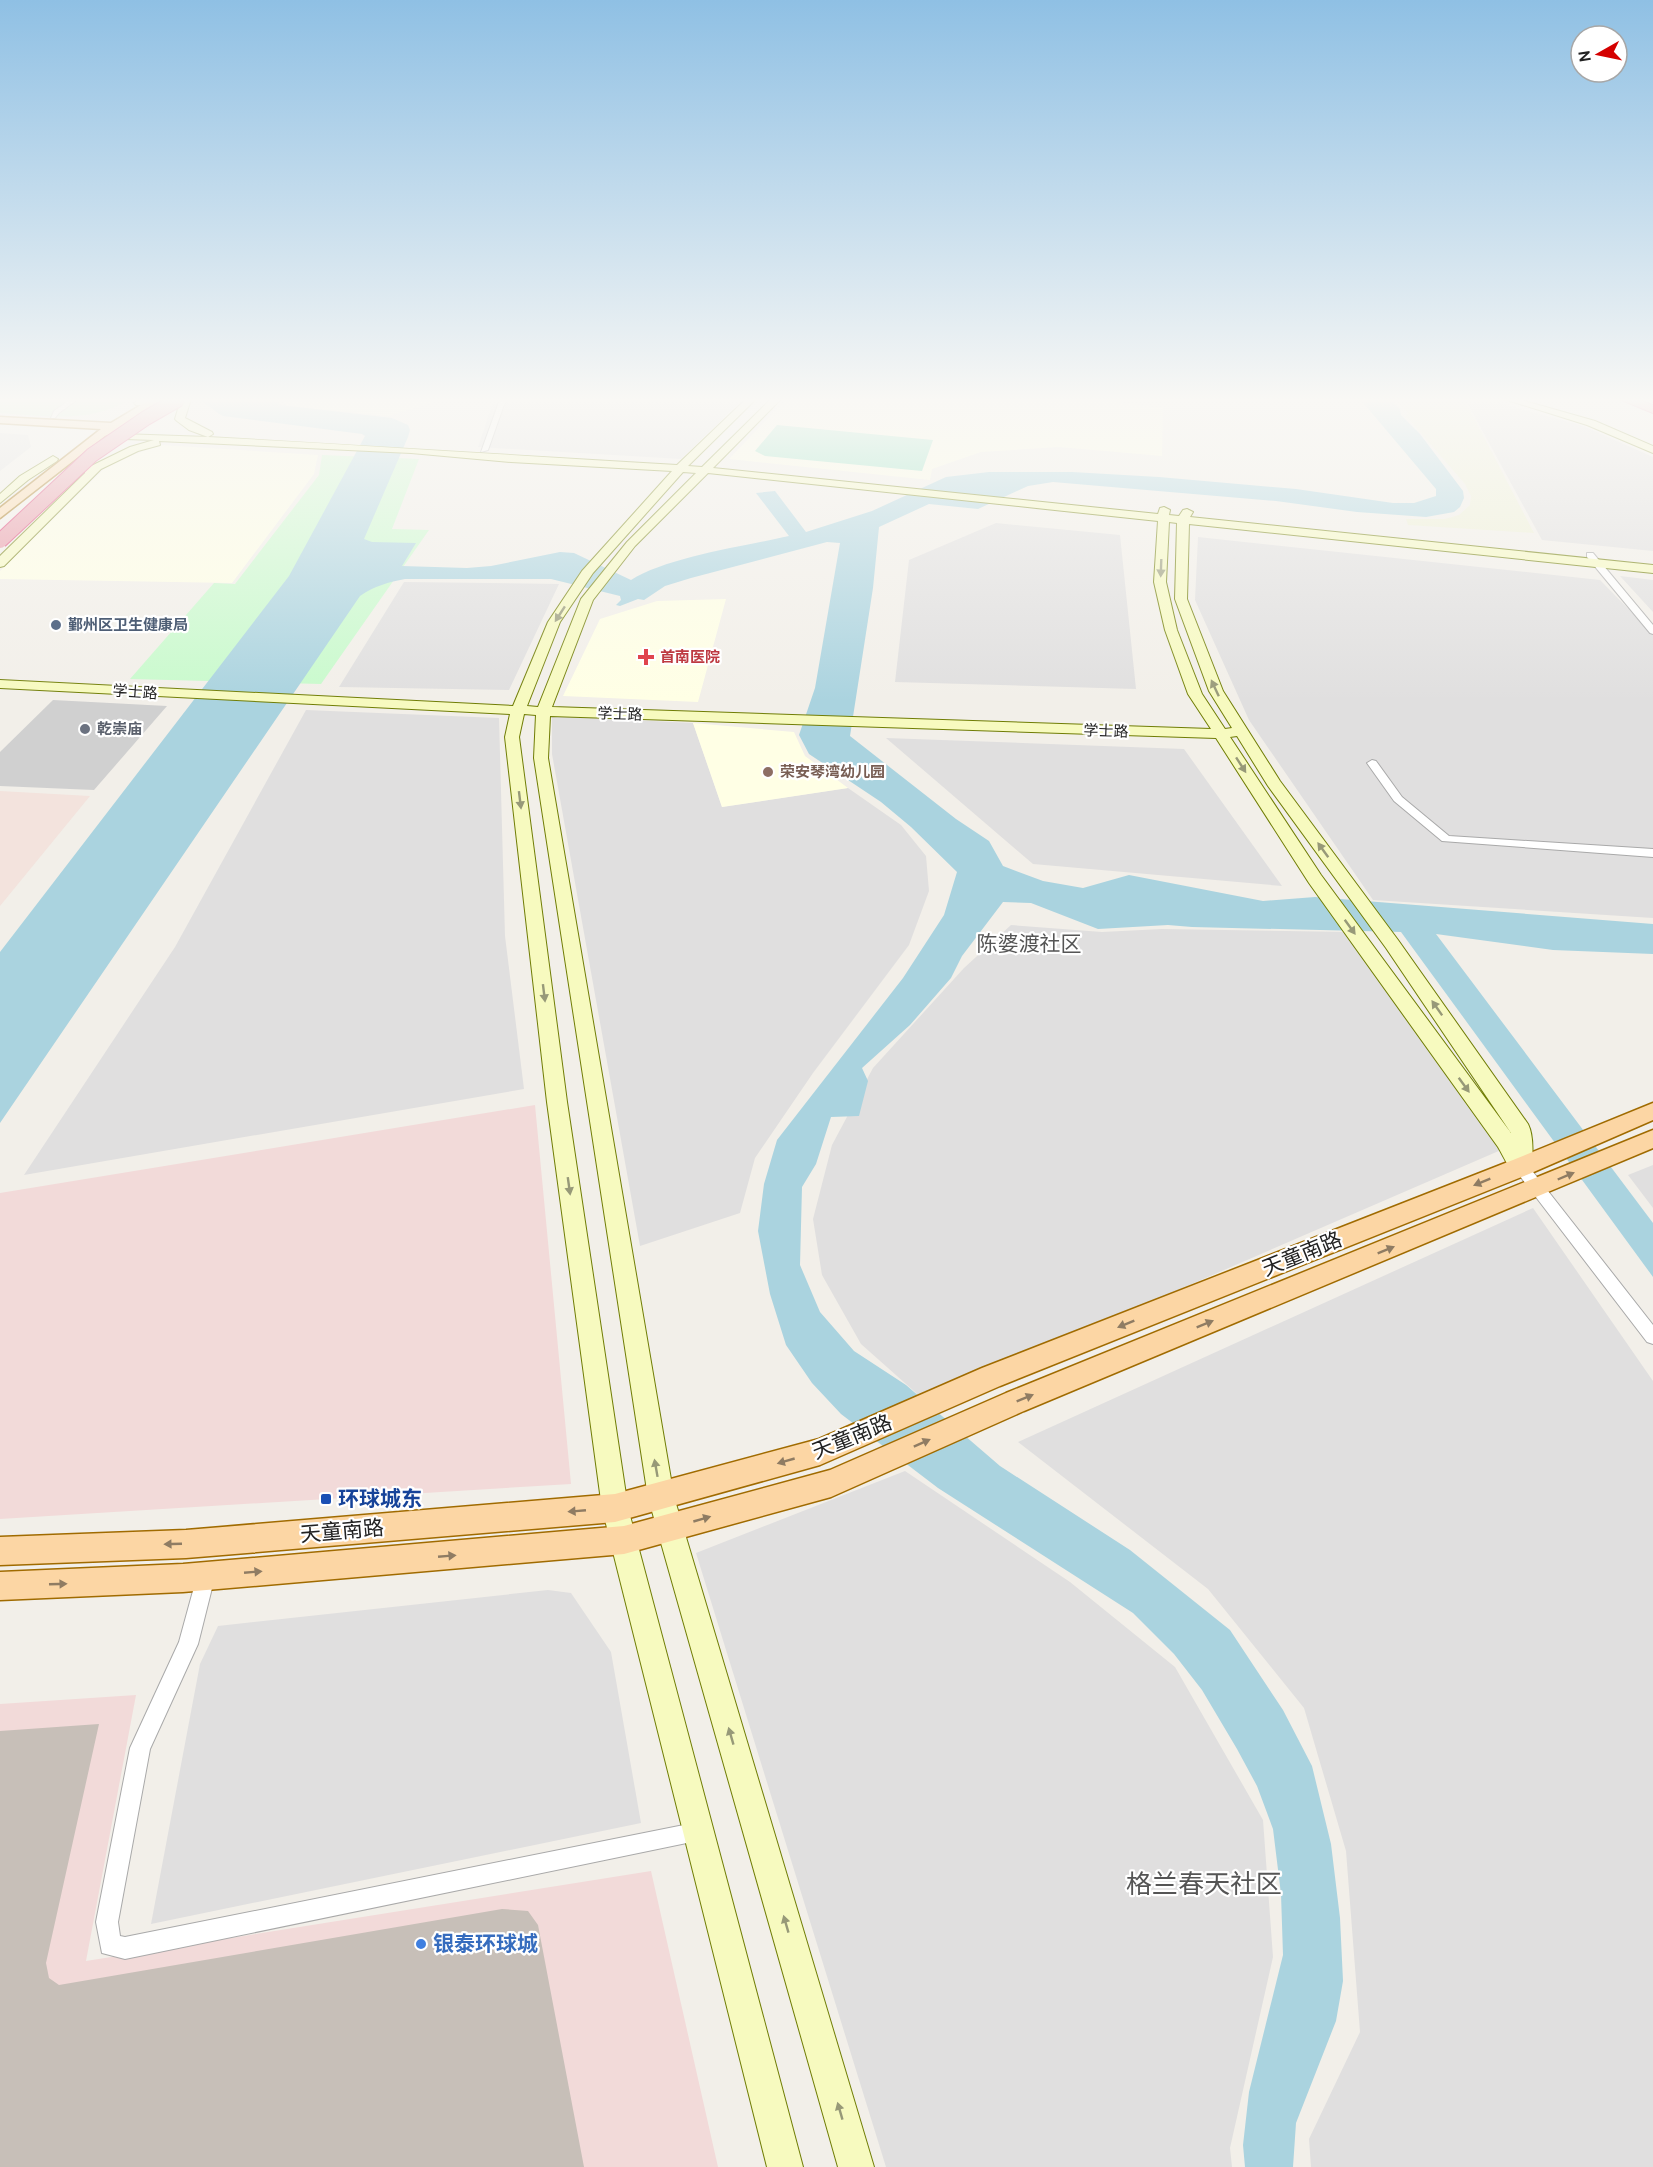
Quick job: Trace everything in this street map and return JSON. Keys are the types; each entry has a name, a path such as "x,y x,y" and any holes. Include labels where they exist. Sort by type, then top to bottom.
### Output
{"highway":[{"path":"0,530 33,500"},
{"path":"0,544 45,500"}],"main road":[{"path":"0,513 16,500"},
{"path":"0,544 47,500"},
{"name":"天童南路","path":"0,1551 186,1544 615,1508 661,1497 820,1452 942,1399 1653,1111"},
{"path":"0,1586 206,1576 624,1540 670,1528 831,1483 971,1422 1653,1139"}],"street":[{"path":"0,562 64,500"},
{"path":"660,500 588,571 554,622 518,710 512,737 557,1102 615,1508 785,2167"},
{"path":"667,500 587,599 543,711 541,758 661,1497 856,2167"},
{"path":"1036,500 1593,559 1653,562"},
{"path":"1163,514 1160,582 1171,630 1195,693 1315,879 1505,1141 1529,1163"},
{"path":"1185,516 1181,599 1216,691 1273,783 1392,944 1521,1130 1538,1188 1653,1337"},
{"path":"1593,559 1653,569"},
{"path":"1593,559 1653,631"},
{"name":"学士路","path":"0,684 296,701 884,725 1222,734 1241,731"},
{"path":"1372,762 1398,799 1446,839 1653,853"},
{"path":"206,1576 188,1644 140,1748 107,1922 110,1945 125,1948 699,1832"}],"shaded area":[{"path":"72,500 294,500 232,583 0,579 0,571"},
{"path":"1471,500 1517,500 1534,533 1408,525 1406,519 1445,519 1459,515 1470,505"},
{"path":"1520,500 1653,500 1653,551 1542,540"},
{"path":"996,523 1120,535 1136,689 895,682 909,560"},
{"path":"1198,537 1600,580 1653,634 1653,918 1373,900 1249,720 1195,600"},
{"path":"1620,576 1653,580 1653,612"},
{"path":"404,582 559,584 509,690 339,687"},
{"name":"首南医院","path":"726,599 698,702 563,696 600,619 657,601"},
{"name":"乾崇庙","path":"53,700 167,706 94,790 0,786 0,752"},
{"path":"306,710 499,718 505,936 524,1089 24,1175 175,947"},
{"path":"552,716 693,723 722,807 848,788 901,825 926,856 929,891 909,945 813,1073 755,1158 740,1213 640,1246 552,754"},
{"name":"荣安琴湾幼儿园","path":"693,723 794,732 805,756 848,788 722,807"},
{"path":"886,738 1184,749 1282,886 1033,864"},
{"path":"0,791 90,796 0,906"},
{"path":"1011,925 1102,932 1162,929 1348,932 1501,1150 924,1400 861,1344 822,1275 813,1219 832,1145 873,1068 964,968"},
{"path":"535,1105 571,1484 0,1519 0,1193"},
{"path":"1653,1165 1653,1208 1628,1175"},
{"path":"1533,1208 1653,1381 1653,2167 1311,2167 1309,2139 1360,2032 1346,1851 1304,1708 1208,1589 1018,1442"},
{"path":"905,1471 1070,1582 1175,1667 1263,1820 1273,1957 1230,2148 1232,2167 886,2167 696,1553"},
{"path":"548,1590 571,1593 611,1652 641,1823 151,1924 200,1664 218,1626"},
{"name":"银泰环球城","path":"136,1695 86,1961 651,1871 718,2167 0,2167 0,1704"}],"green space":[{"path":"300,500 403,500 392,529 429,530 321,684 130,679 214,583 235,584"}],"water":[{"path":"330,500 381,500 364,539 372,542 416,543 402,566 467,568 491,566 560,552 574,553 631,580 646,572 685,559 789,536 761,500 782,500 806,532 872,511 896,500 997,500 978,509 929,504 879,527 873,588 850,736 956,819 989,841 1003,866 1043,881 1083,888 1129,875 1263,901 1315,897 1653,924 1653,954 1553,950 1436,934 1653,1223 1653,1277 1401,932 1168,925 1098,929 1031,903 1003,902 962,956 951,978 910,1025 862,1068 868,1081 859,1116 831,1117 816,1164 802,1187 800,1265 820,1312 854,1351 906,1385 1000,1466 1130,1550 1230,1630 1283,1710 1312,1766 1331,1844 1340,1918 1343,1981 1336,2021 1296,2123 1293,2167 1245,2167 1243,2145 1249,2092 1283,1955 1281,1894 1273,1829 1257,1786 1202,1690 1174,1654 1133,1613 938,1488 841,1414 812,1383 786,1345 770,1294 758,1231 764,1184 777,1140 903,978 944,915 957,872 911,827 881,802 809,754 799,735 815,688 840,543 827,542 691,578 665,586 644,600 638,599 620,606 616,605 621,600 620,596 551,579 405,579 382,585 360,596 0,1123 0,952 289,576"},
{"path":"1266,500 1373,500 1414,503 1423,500 1463,500 1454,512 1426,517 1357,512"}],"building":[{"name":"银泰环球城","path":"99,1724 46,1963 49,1978 59,1985 502,1909 528,1911 538,1925 584,2167 0,2167 0,1731"}],"place":[{"name":"鄞州区卫生健康局","path":"56,625"},
{"name":"首南医院","path":"646,657"},
{"name":"乾崇庙","path":"85,729"},
{"name":"荣安琴湾幼儿园","path":"768,772"},
{"name":"环球城东","path":"326,1499"},
{"name":"银泰环球城","path":"421,1944"}],"district":[{"name":"陈婆渡社区","path":"1029,944"},
{"name":"格兰春天社区","path":"1204,1884"}]}
